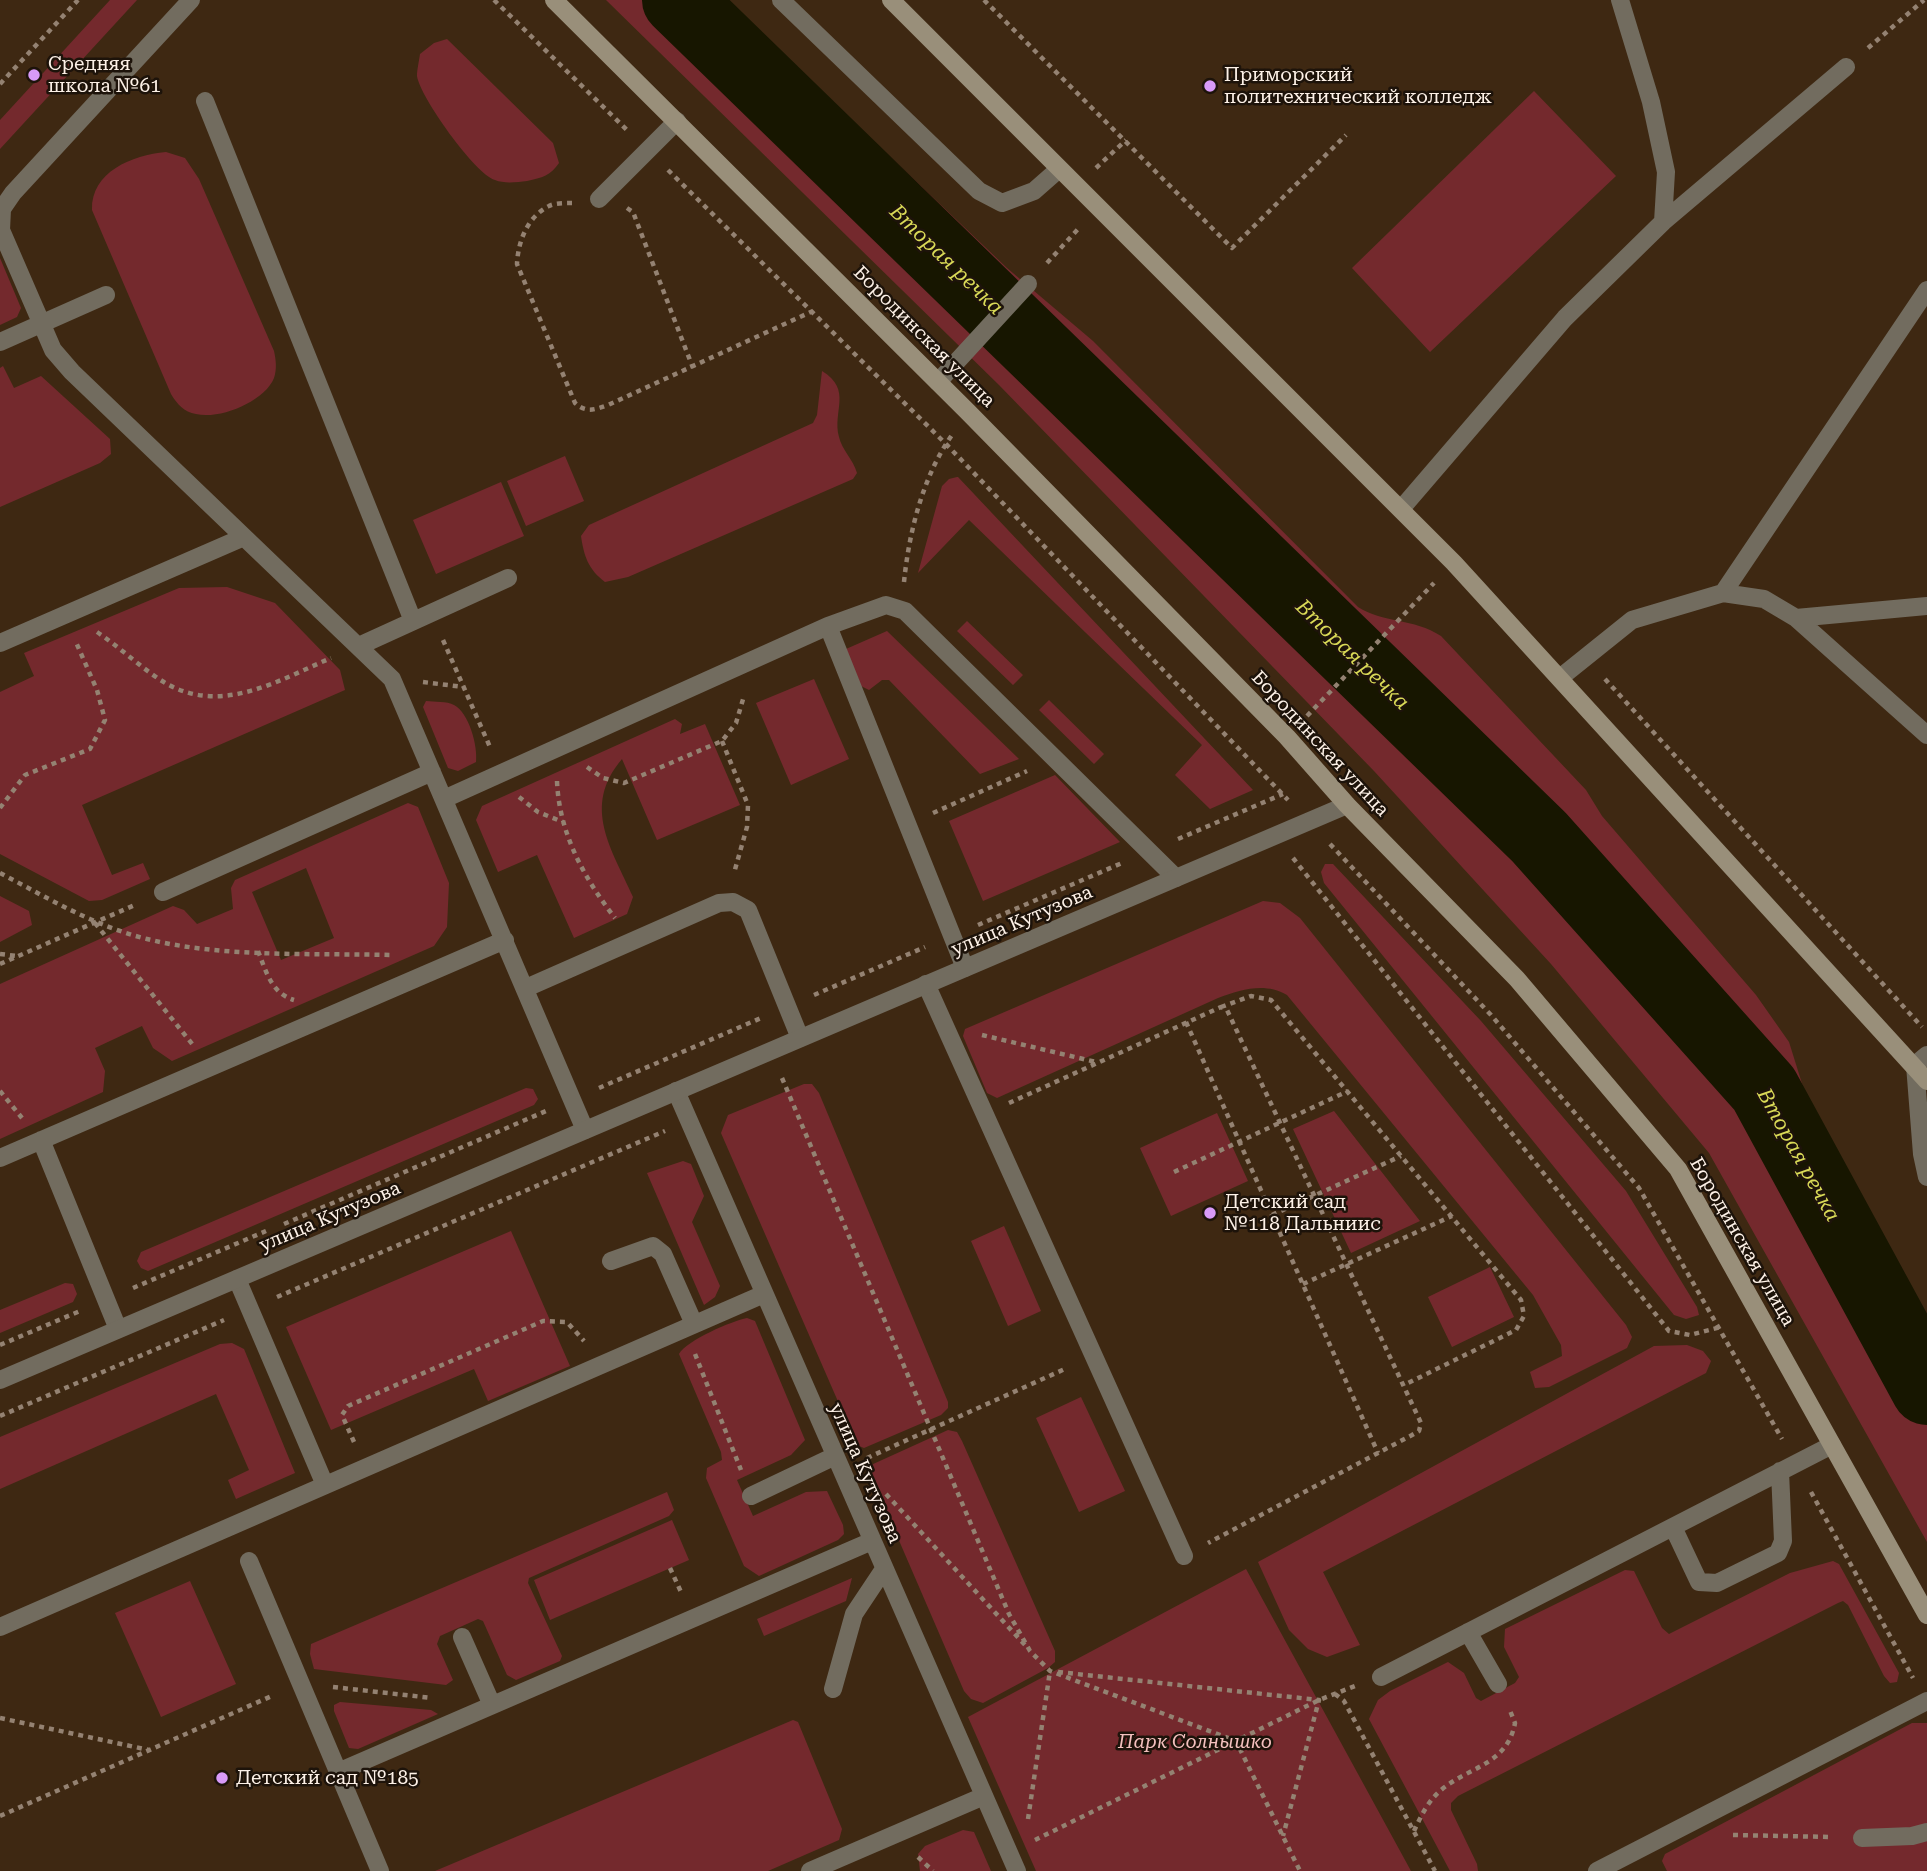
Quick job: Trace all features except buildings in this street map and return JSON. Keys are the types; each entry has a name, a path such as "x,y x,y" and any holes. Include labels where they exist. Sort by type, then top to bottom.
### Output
{"main road":[{"name":"Бородинская улица","path":"554,0 939,382 1287,737 1347,805 1517,979 1678,1169 1927,1615"},
{"path":"891,0 1401,509 1921,1060 1927,1081"}],"street":[{"path":"191,0 13,193 2,209 1,230 53,350 72,372 361,645 392,679 526,988 584,1130"},
{"path":"780,0 979,191 1002,203 1034,191 1059,169"},
{"path":"1620,0 1651,102 1666,172 1663,222"},
{"path":"1401,509 1565,318 1663,222 1846,67"},
{"path":"205,101 413,621"},
{"path":"599,200 677,121"},
{"path":"939,382 1028,284"},
{"path":"1723,593 1927,290"},
{"path":"0,342 106,295"},
{"path":"0,643 244,537"},
{"path":"361,645 508,578"},
{"path":"1561,677 1632,620 1723,593 1764,599 1796,618 1927,735"},
{"path":"444,799 828,626 886,605 905,611 1176,878"},
{"path":"1796,618 1927,606"},
{"path":"828,626 965,968"},
{"path":"163,892 432,772"},
{"name":"улица Кутузова","path":"0,1380 1347,805"},
{"path":"526,988 719,903 733,902 748,910 800,1038"},
{"path":"0,1158 505,940"},
{"path":"926,984 1184,1556"},
{"path":"1921,1060 1922,1154 1927,1177"},
{"name":"улица Кутузова","path":"676,1091 984,1796 1016,1849 1017,1871"},
{"path":"41,1140 118,1329"},
{"path":"611,1261 653,1246 663,1254 690,1326"},
{"path":"237,1279 325,1485"},
{"path":"0,1628 764,1294"},
{"path":"1381,1677 1832,1445"},
{"path":"751,1496 838,1463"},
{"path":"1673,1527 1699,1582 1717,1583 1778,1553 1783,1541 1780,1471"},
{"path":"338,1772 872,1541"},
{"path":"249,1561 380,1871"},
{"path":"833,1689 854,1614 884,1569"},
{"path":"1468,1632 1498,1684"},
{"path":"462,1637 492,1705"},
{"path":"1597,1871 1927,1701"},
{"path":"810,1871 984,1796"},
{"path":"1862,1838 1912,1836 1927,1832"}],"path":[{"path":"0,84 78,0"},
{"path":"984,0 1126,139 1232,248 1346,135"},
{"path":"1846,67 1924,0"},
{"path":"1098,166 1126,139"},
{"path":"692,368 633,212 619,203 599,200 549,205 526,228 518,247 517,264 575,403 582,410 592,411 692,368 813,311"},
{"path":"1028,284 1098,207"},
{"path":"905,611 906,561 928,477 968,412"},
{"path":"1287,737 1427,590"},
{"path":"431,613 491,750"},
{"path":"64,615 89,627 167,684 195,695 216,699 247,693 361,645"},
{"path":"0,808 25,775 90,749 105,720 97,690 64,615"},
{"path":"557,747 603,778 624,783 722,741 736,723 754,659"},
{"path":"722,741 748,805 747,827 733,878 733,902"},
{"path":"557,747 557,796 575,856 589,881 633,941"},
{"path":"908,823 1057,758"},
{"path":"502,772 518,795 538,812 564,822"},
{"path":"280,1225 1283,794"},
{"path":"1272,837 1304,872 1669,1331 1690,1335 1721,1327"},
{"path":"0,873 95,923 148,940 258,951 396,955"},
{"path":"0,964 163,892"},
{"path":"95,923 211,1067"},
{"path":"258,951 269,980 282,996 301,1002 317,1021"},
{"path":"0,954 19,956"},
{"path":"986,1113 1221,1007 1251,996 1271,1000 1521,1300 1524,1316 1516,1330 1404,1385"},
{"path":"1184,1556 1419,1430 1421,1423 1232,1016 1221,1007"},
{"path":"1186,1022 1378,1453"},
{"path":"947,1027 1097,1063"},
{"path":"769,1052 1009,1614 1030,1651"},
{"path":"1174,1172 1348,1091"},
{"path":"1272,1215 1401,1156"},
{"path":"1303,1284 1451,1216"},
{"path":"0,1345 267,1231"},
{"path":"364,1468 342,1415 348,1406 506,1336 543,1321 567,1322 583,1339 595,1367"},
{"path":"690,1326 751,1496"},
{"path":"838,1463 929,1430 1094,1356"},
{"path":"885,1492 1050,1671 1236,1741 1300,1871"},
{"path":"1050,1671 1319,1700"},
{"path":"1016,1849 1050,1671"},
{"path":"0,1816 301,1683 437,1699"},
{"path":"1414,1832 1424,1809 1441,1790 1506,1748 1515,1723 1498,1684"},
{"path":"1016,1849 1334,1694 1344,1701 1434,1871"},
{"path":"1283,1836 1319,1700"},
{"path":"0,1718 150,1750"},
{"path":"1725,1834 1862,1838"}],"green space":[{"path":"110,0 137,0 0,149 0,120"},
{"path":"606,0 726,0 1007,268 1093,341 1358,607 1377,616 1420,626 1441,636 1586,790 1602,816 1756,995 1789,1042 1809,1106 1853,1180 1927,1319 1927,1542 1709,1153 1551,964 1374,771 999,385"},
{"path":"447,39 553,143 559,163 549,173 527,181 495,180 486,175 462,150 438,117 417,76 420,54 434,43"},
{"path":"1534,91 1616,176 1430,352 1352,268"},
{"path":"166,152 185,158 199,179 275,354 276,371 269,386 241,407 217,414 196,414 188,411 178,404 171,394 92,210 98,185 116,168 140,157"},
{"path":"0,258 21,308 17,317 0,325"},
{"path":"3,366 14,388 41,376 110,439 111,454 100,463 0,507 0,368"},
{"path":"822,371 837,386 840,401 839,437 857,473 853,479 628,577 605,582 594,572 585,556 581,536 589,525 813,423 817,415"},
{"path":"565,456 584,501 526,526 507,481"},
{"path":"958,477 1253,790 1210,809 1175,775 1202,745 969,520 918,573 942,486 949,479"},
{"path":"501,482 524,536 436,574 413,520"},
{"path":"227,587 275,603 340,670 345,690 82,805 112,875 143,863 150,879 102,900 89,901 0,854 0,692 34,676 24,653 179,588"},
{"path":"967,621 1023,675 1013,685 957,631"},
{"path":"887,631 1019,759 980,774 889,680 882,680 869,690 861,686 846,649"},
{"path":"814,679 849,759 791,785 756,703"},
{"path":"1049,700 1104,754 1094,764 1039,710"},
{"path":"426,701 454,705 464,715 476,747 476,762 458,771 448,768 423,707"},
{"path":"675,719 682,724 680,734 705,724 740,805 657,840 622,759 603,794 602,811 609,845 633,897 627,914 574,938 537,855 498,872 476,820 482,806"},
{"path":"1055,775 1120,842 983,901 949,821"},
{"path":"408,803 418,807 449,883 447,927 434,946 172,1061 153,1048 142,1026 95,1048 105,1071 103,1092 0,1139 0,984 173,906 184,910 197,924 233,909 231,888 235,880","holes":["306,868 334,938 281,960 252,892"]},
{"path":"1325,864 1333,864 1481,1021 1626,1191 1697,1307 1699,1315 1686,1319 1674,1315 1324,883 1321,872"},
{"path":"0,896 29,911 32,925 0,942"},
{"path":"1263,901 1280,903 1300,918 1626,1325 1632,1337 1627,1348 1549,1387 1535,1388 1530,1372 1562,1356 1561,1345 1533,1295 1287,995 1278,991 1261,988 1235,992 997,1098 987,1093 963,1036 965,1029"},
{"path":"804,1084 812,1084 819,1093 948,1402 948,1408 941,1415 864,1448 857,1445 721,1133 728,1115"},
{"path":"526,1088 533,1089 538,1099 534,1105 148,1271 141,1268 137,1261 141,1252"},
{"path":"1334,1111 1420,1221 1351,1253 1293,1129"},
{"path":"1217,1113 1248,1181 1171,1216 1140,1148"},
{"path":"683,1161 691,1164 704,1196 692,1222 720,1286 715,1297 704,1305 647,1173"},
{"path":"1004,1226 1041,1311 1008,1326 971,1241"},
{"path":"511,1231 570,1366 488,1401 474,1369 331,1430 286,1327"},
{"path":"1490,1267 1514,1317 1452,1347 1428,1297"},
{"path":"65,1283 73,1284 77,1294 73,1302 0,1333 0,1310"},
{"path":"747,1318 755,1321 805,1440 791,1455 737,1480 753,1516 806,1492 827,1491 843,1525 844,1534 838,1540 759,1576 744,1566 706,1478 707,1468 722,1460 721,1452 679,1354 700,1337"},
{"path":"232,1343 244,1349 295,1473 236,1499 228,1480 249,1470 216,1394 0,1489 0,1437 220,1344"},
{"path":"1687,1345 1703,1351 1711,1361 1706,1373 1323,1572 1360,1645 1327,1657 1308,1649 1289,1630 1258,1562 1654,1346"},
{"path":"1081,1397 1125,1491 1079,1512 1036,1418"},
{"path":"948,1430 957,1432 962,1441 1055,1651 1055,1662 1048,1668 983,1703 971,1699 964,1691 869,1471 871,1465"},
{"path":"667,1492 674,1510 669,1516 529,1578 528,1583 562,1656 560,1661 516,1680 507,1675 483,1621 478,1619 440,1636 437,1644 453,1680 446,1685 314,1669 310,1654 311,1644"},
{"path":"672,1520 689,1560 550,1620 534,1580"},
{"path":"1833,1561 1839,1564 1899,1673 1897,1682 1890,1683 1884,1676 1848,1605 1843,1601 1838,1603 1458,1796 1451,1803 1451,1810 1478,1871 1450,1871 1369,1719 1378,1700 1390,1691 1448,1662 1464,1673 1476,1698 1481,1701 1515,1683 1519,1677 1504,1647 1505,1629 1625,1570 1634,1571 1662,1628 1669,1634 1790,1573"},
{"name":"Парк Солнышко","path":"1246,1569 1411,1871 1036,1871 968,1717"},
{"path":"852,1578 846,1601 764,1636 757,1619"},
{"path":"190,1581 236,1684 161,1717 115,1613"},
{"path":"340,1702 431,1710 438,1714 358,1749 349,1748 334,1711 334,1705"},
{"path":"793,1720 798,1722 842,1829 839,1840 768,1871 435,1871"},
{"path":"1912,1723 1927,1723 1927,1871 1667,1871 1662,1861 1665,1854"},
{"path":"963,1830 974,1832 991,1871 920,1871 918,1854 925,1846"}],"waterway":[{"name":"Вторая речка","path":"678,0 1539,837 1764,1089 1927,1389"}],"place":[{"name":"Средняя школа №61","path":"34,75"},
{"name":"Приморский политехнический колледж","path":"1210,86"},
{"name":"Детский сад №118 Дальниис","path":"1210,1213"},
{"name":"Детский сад №185","path":"222,1778"}]}
